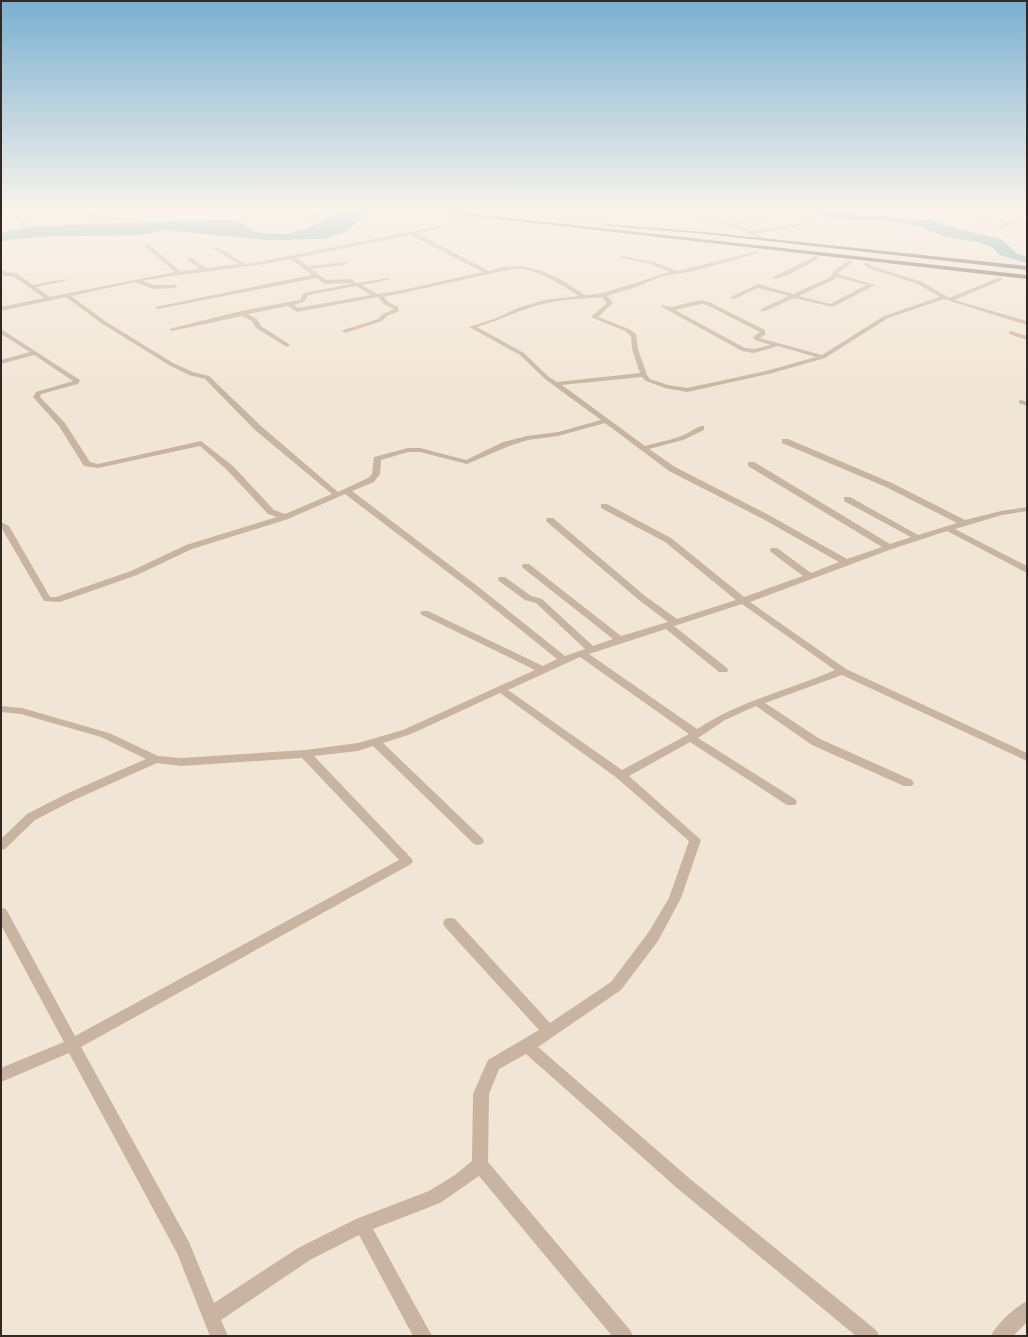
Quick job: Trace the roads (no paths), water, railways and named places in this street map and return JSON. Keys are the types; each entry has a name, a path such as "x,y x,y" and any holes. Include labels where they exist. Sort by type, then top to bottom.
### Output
{"main road":[{"path":"915,269 1027,282"},
{"path":"970,269 1027,277"}],"street":[{"path":"176,269 180,273"},
{"path":"1,310 66,295 202,269"},
{"path":"309,269 334,289"},
{"path":"482,269 487,272"},
{"path":"288,303 297,310 398,293 501,269"},
{"path":"531,269 558,280 584,297"},
{"path":"670,269 677,272"},
{"path":"693,269 662,274 634,286 603,295 547,301 520,309 496,320 472,327 522,354 547,378 672,469 764,516 847,563"},
{"path":"776,277 795,269"},
{"path":"763,310 833,278 835,272 839,269"},
{"path":"877,269 920,283 946,299 1027,323"},
{"path":"1,271 5,274 14,274 49,299"},
{"path":"732,298 758,286 831,306 872,285 834,275"},
{"path":"158,307 316,276"},
{"path":"172,328 302,300 306,294 387,279"},
{"path":"603,295 610,303 594,317 627,330 634,335 635,349 644,375 648,380 667,387 687,390 766,373 823,357 886,317 946,299 1000,279"},
{"path":"31,287 63,280"},
{"path":"325,282 343,280 357,285 378,296 386,304 396,308 397,310 385,315 380,320 346,330"},
{"path":"136,281 153,287 174,286"},
{"path":"66,295 103,322 171,364 191,374 207,377 258,428 337,495"},
{"path":"671,309 701,302 709,304 763,331 763,334 756,337 757,339 823,357"},
{"path":"664,306 744,350 754,351 776,345"},
{"path":"241,313 254,320 258,327 287,345"},
{"path":"1,331 77,380 76,383 71,385 38,393 36,396 62,425 87,464 98,466 201,443 230,468 271,512 285,517"},
{"path":"1011,333 1027,338"},
{"path":"1,362 35,353"},
{"path":"556,384 644,375"},
{"path":"1,524 6,526 47,599 57,600 134,573 190,547 285,517 337,495 371,480 376,474 377,459 408,450 420,450 467,462 506,444 527,438 558,434 606,421"},
{"path":"644,448 667,443 690,435 701,428"},
{"path":"785,440 889,485 964,523"},
{"path":"751,464 890,547"},
{"path":"346,491 473,587 564,660"},
{"path":"847,500 918,538"},
{"path":"604,506 668,540 743,602 842,671 1027,757"},
{"path":"1,708 22,711 105,735 156,759 181,762 306,754 358,747 407,732 502,690 564,660 620,640 743,602 890,547 948,528 1002,513 1027,509"},
{"path":"550,520 671,623 723,670"},
{"path":"948,528 1027,570"},
{"path":"774,550 811,576"},
{"path":"526,566 551,588 620,640"},
{"path":"502,579 528,598 539,601 587,652 694,736 791,802"},
{"path":"425,613 543,670"},
{"path":"621,775 694,736 721,718 757,702 828,678 842,671"},
{"path":"502,690 621,775 695,840 675,898 653,937 616,986 527,1046 493,1065 481,1094 480,1165 624,1336"},
{"path":"757,702 816,742 908,783"},
{"path":"375,742 478,841"},
{"path":"1,1075 72,1045 407,861 306,754"},
{"path":"1,846 30,817 76,794 156,759"},
{"path":"1,913 184,1248 219,1336"},
{"path":"450,923 549,1031"},
{"path":"527,1046 684,1183 870,1336"},
{"path":"210,1316 304,1254 362,1225 434,1197 461,1180 480,1165"},
{"path":"362,1225 423,1336"},
{"path":"1000,1336 1027,1310"}]}
